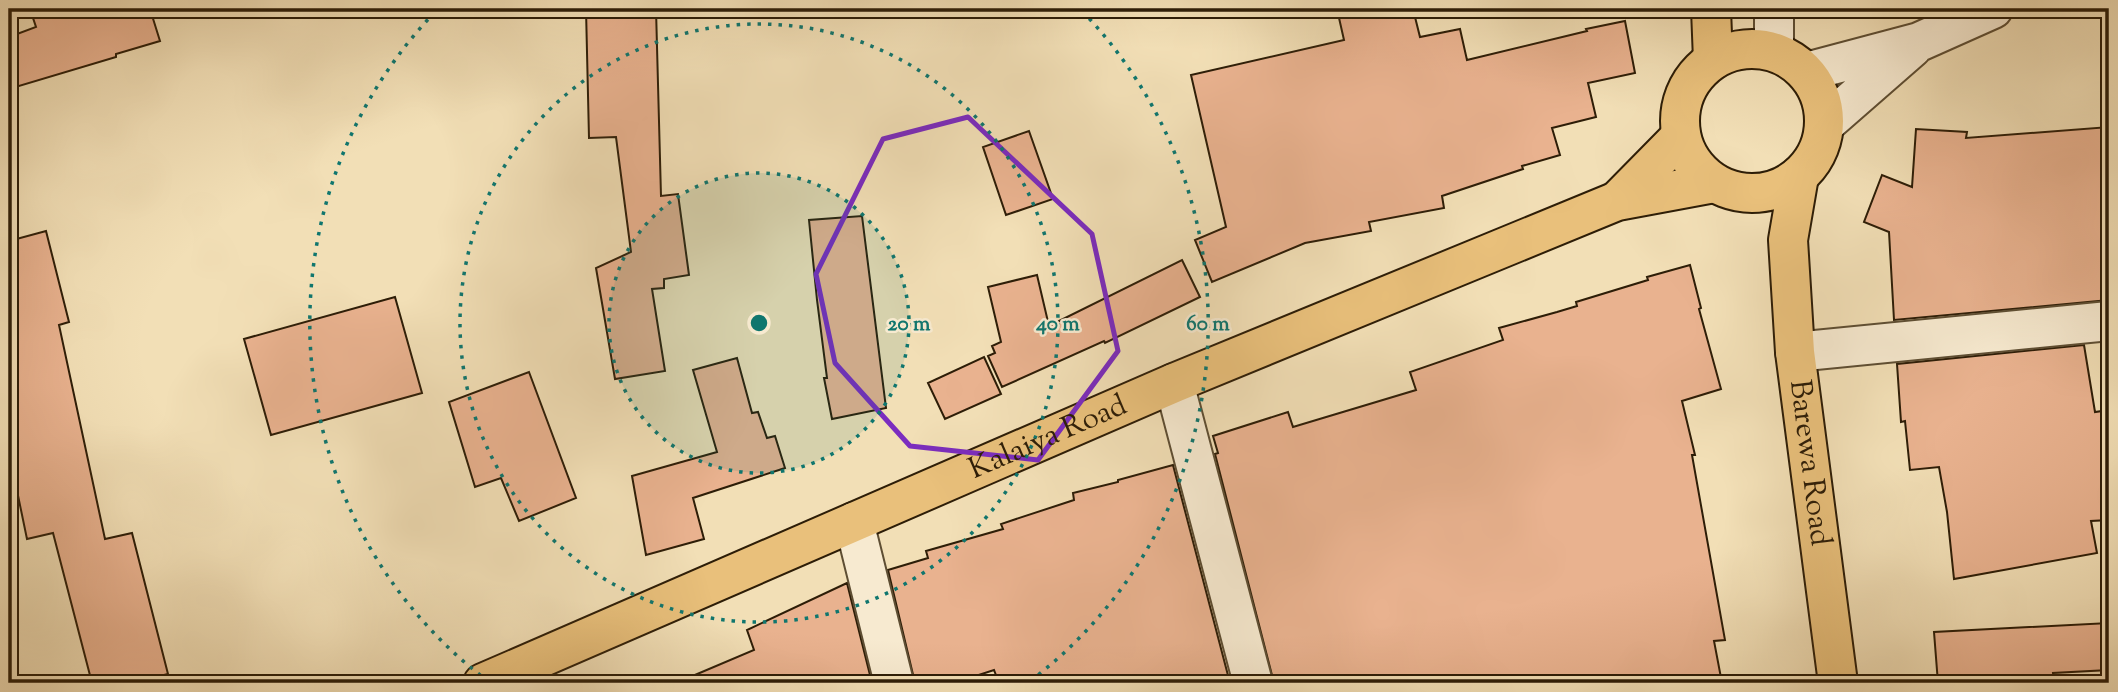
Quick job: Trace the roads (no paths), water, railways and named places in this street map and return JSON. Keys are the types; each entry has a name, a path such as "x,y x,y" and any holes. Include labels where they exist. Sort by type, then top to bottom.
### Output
{"main road":[{"path":"1712,9 1713,60"},
{"path":"1731,9 1763,50"},
{"path":"1617,201 1719,185 1743,193 1763,193 1782,187 1799,176 1813,162 1822,144 1825,124 1824,104 1817,87 1807,72 1791,60 1763,50 1731,51 1713,60 1696,75 1685,93 1680,114 1681,136 1687,154 1699,170 1719,185 1788,240"},
{"path":"1617,201 1681,136"},
{"name":"Barewa Road","path":"1799,176 1788,240 1795,352 1838,683"},
{"name":"Kalaiya Road","path":"483,683 1174,383 1617,201"}],"street":[{"path":"1763,50 1774,9"},
{"path":"1807,72 1919,42 1993,9"},
{"path":"1825,124 1919,42"},
{"path":"1795,352 2109,321"},
{"path":"1174,383 1253,683"},
{"path":"854,522 894,683"}]}
